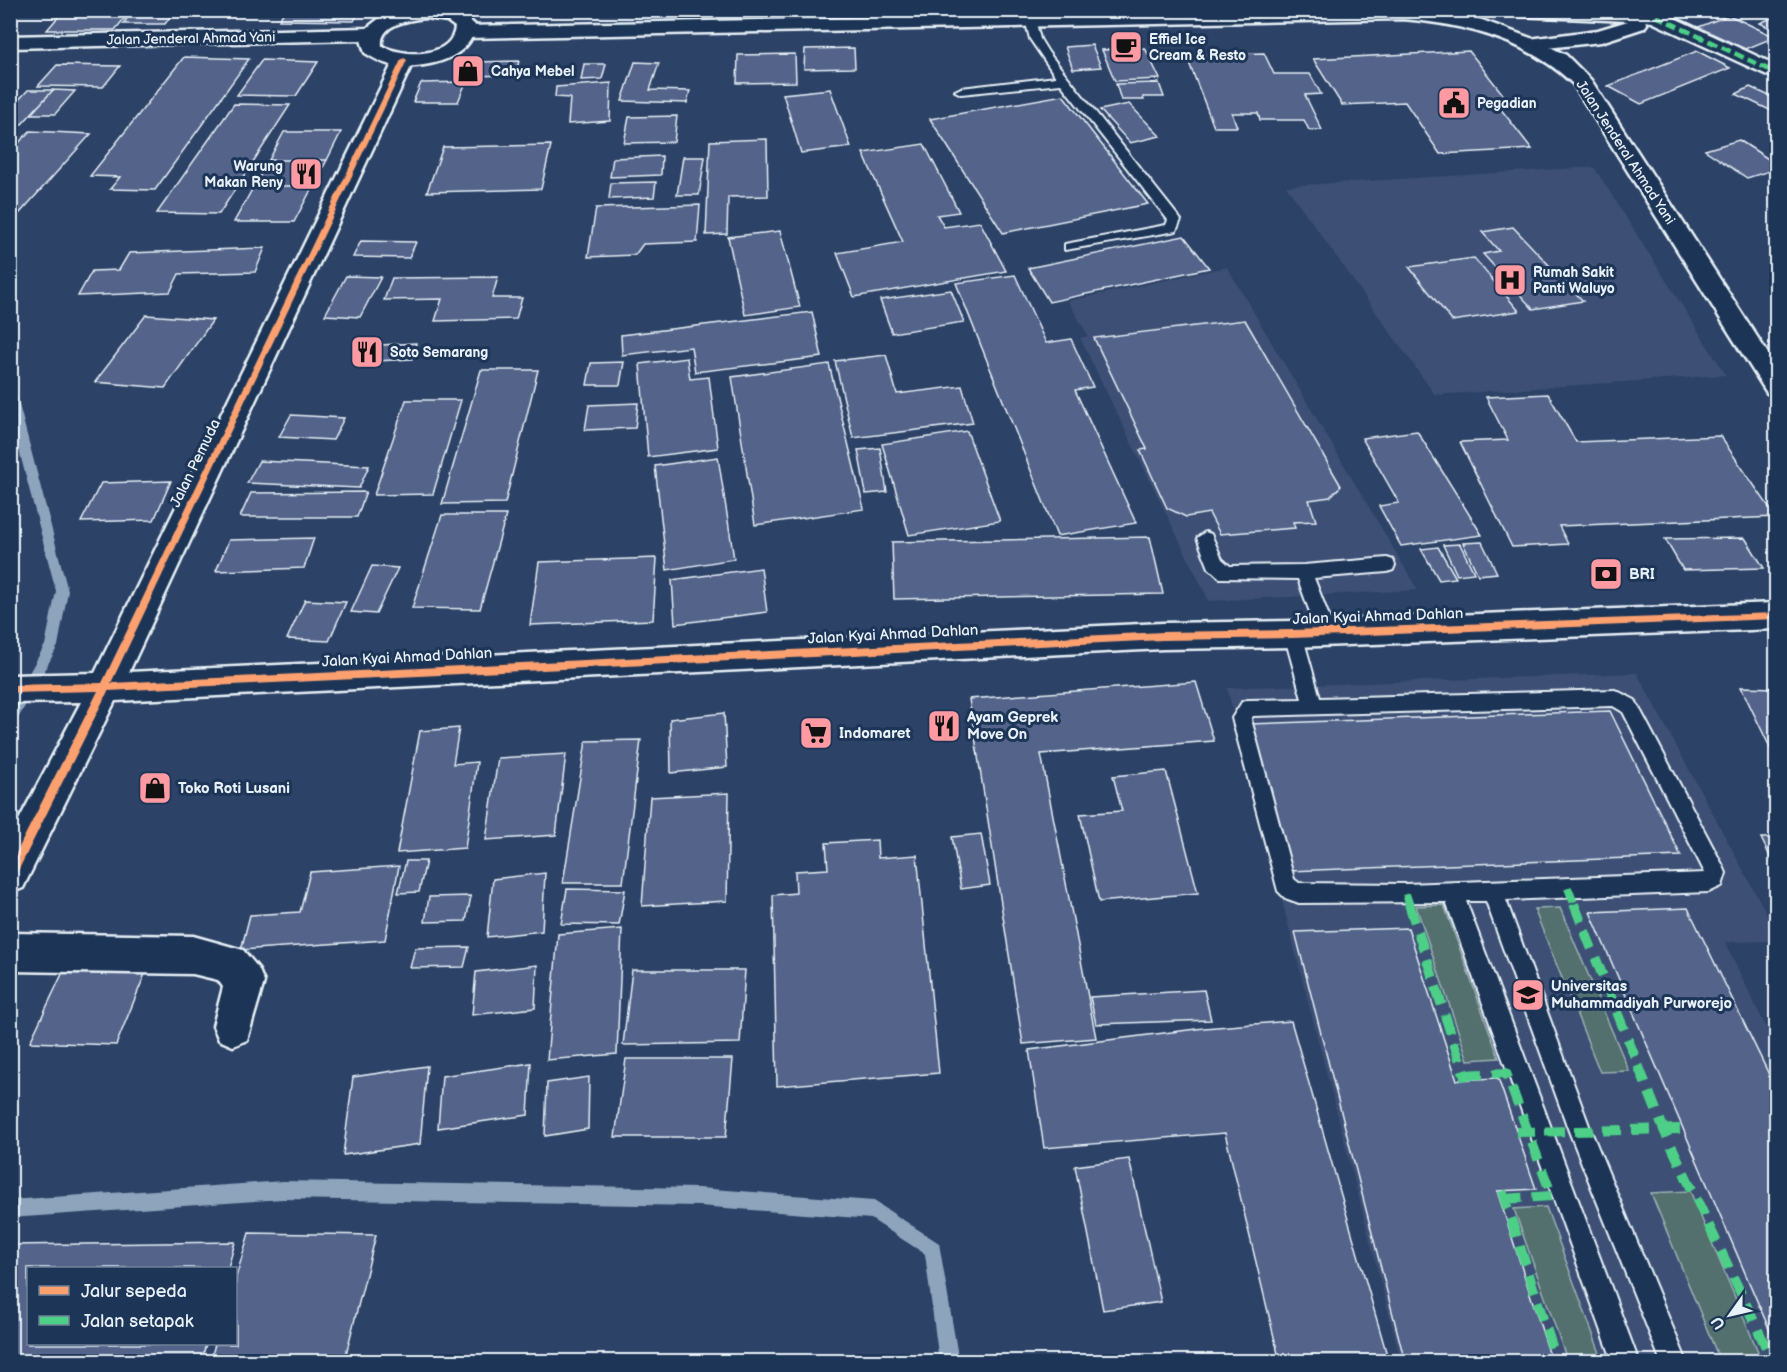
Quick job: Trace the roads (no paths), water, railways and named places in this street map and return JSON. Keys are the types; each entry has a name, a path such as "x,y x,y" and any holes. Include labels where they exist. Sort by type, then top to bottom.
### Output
{"street":[{"path":"1520,10 1665,13 1776,73"},
{"path":"425,11 460,19 466,25 467,32 457,46 447,52 426,58 404,60 378,55 372,49 369,42 372,34 393,19 425,11"},
{"name":"Jalan Jenderal Ahmad Yani","path":"467,32 1031,23 1403,13 1441,16 1475,24 1529,44 1559,59 1581,80 1776,386"},
{"path":"1529,44 1601,36 1665,13"},
{"name":"Jalan Jenderal Ahmad Yani","path":"10,42 372,34"},
{"name":"Jalan Pemuda","path":"10,876 105,687 404,60"},
{"name":"Jalan Kyai Ahmad Dahlan","path":"10,689 105,687 1139,637 1293,634 1776,616"},
{"path":"10,952 193,955 230,964 244,982 233,1026"}],"lane":[{"path":"1031,23 1035,39 1043,53 1176,224 1171,228 1070,247"},
{"path":"961,91 1064,80"},
{"path":"1205,538 1215,563 1226,573 1304,572 1388,565"},
{"path":"1304,572 1326,632"},
{"path":"1293,634 1313,706"},
{"path":"1615,698 1629,706 1716,873 1715,879 1709,882 1452,892 1299,893 1292,891 1285,884 1241,718 1248,708 1313,706 1615,698"},
{"path":"1492,890 1576,1120 1674,1362"},
{"path":"1452,892 1626,1362"}],"waterway":[{"path":"10,393 62,591 51,646 10,720"},
{"path":"10,1209 283,1190 699,1197 874,1210 933,1249 949,1362"}],"place":[{"name":"Effiel Ice Cream & Resto","path":"1126,47"},
{"name":"Cahya Mebel","path":"468,71"},
{"name":"Pegadian","path":"1454,103"},
{"name":"Warung Makan Reny","path":"306,174"},
{"name":"Rumah Sakit Panti Waluyo","path":"1510,280"},
{"name":"Soto Semarang","path":"367,352"},
{"name":"BRI","path":"1606,574"},
{"name":"Ayam Geprek Move On","path":"944,726"},
{"name":"Indomaret","path":"816,733"},
{"name":"Toko Roti Lusani","path":"155,788"},
{"name":"Universitas Muhammadiyah Purworejo","path":"1528,995"}]}
